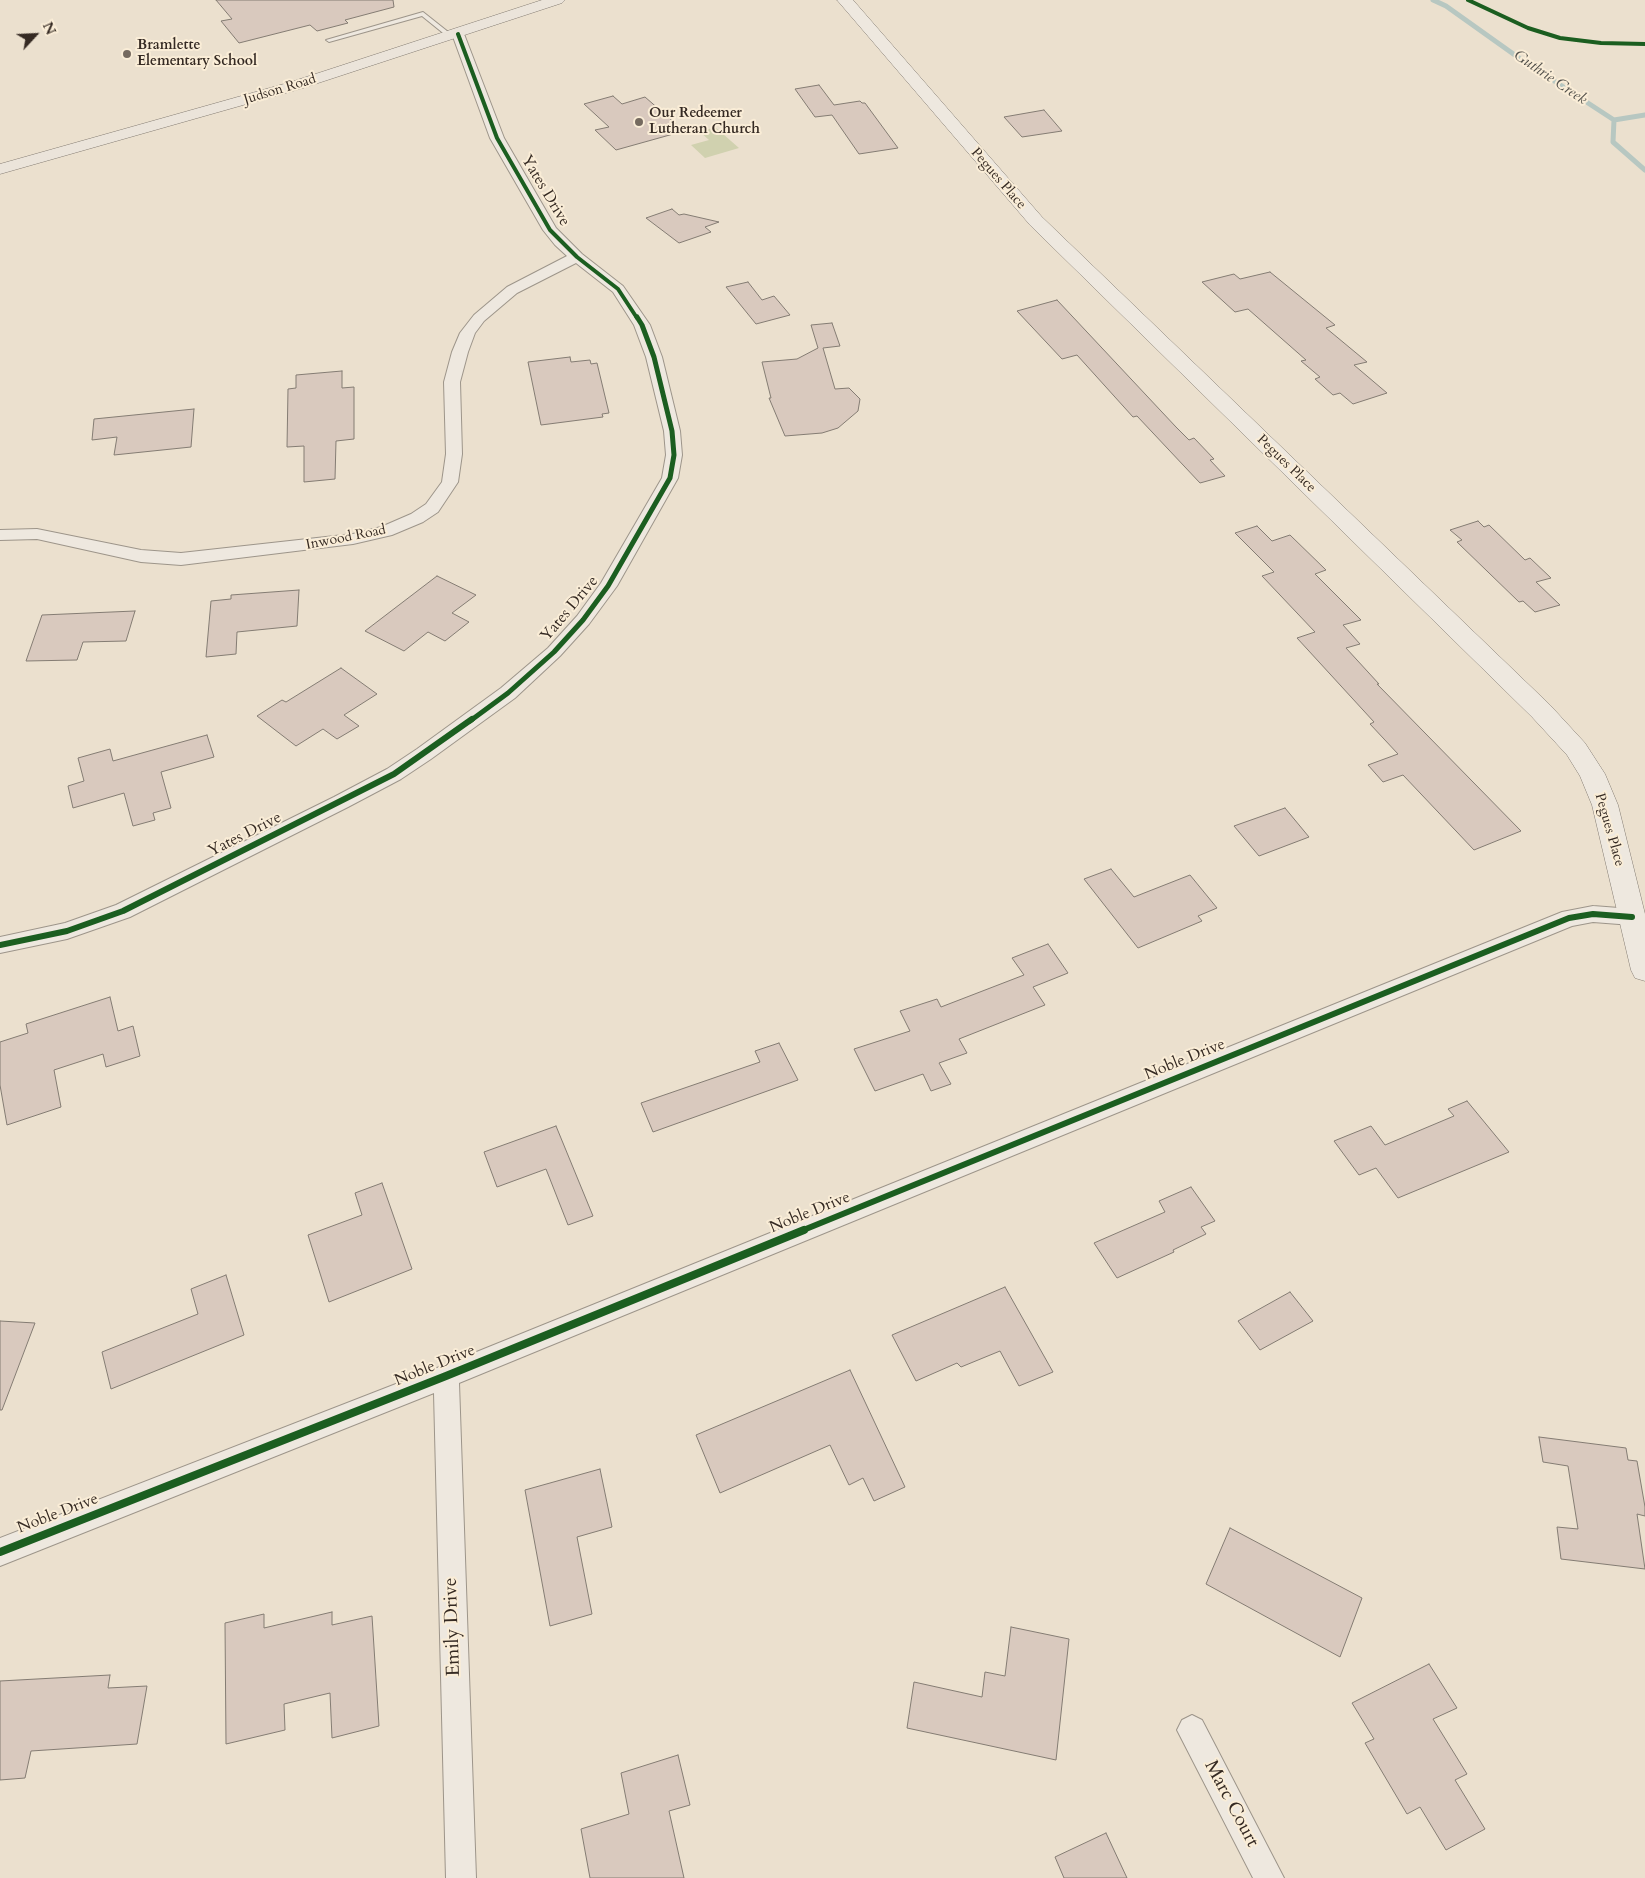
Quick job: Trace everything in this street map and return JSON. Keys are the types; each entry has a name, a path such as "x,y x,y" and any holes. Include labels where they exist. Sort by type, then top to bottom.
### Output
{"main road":[{"name":"Judson Road","path":"0,170 212,110 454,35 557,0"}],"street":[{"name":"Pegues Place","path":"845,0 1036,221 1566,737 1592,774 1604,805 1645,970"},
{"name":"Yates Drive","path":"0,945 67,931 123,911 394,774 469,723 508,693 554,652 583,620 608,586 670,478 674,455 672,431 654,357 642,325 618,289 577,257 550,230 497,138 454,35"},
{"name":"Inwood Road","path":"0,534 36,534 141,556 181,559 331,543 369,536 402,526 432,508 444,494 450,482 454,454 452,382 460,352 473,326 493,304 512,290 544,272 577,257"},
{"name":"Noble Drive","path":"0,1552 446,1376 1569,918 1593,914 1632,918"},
{"name":"Emily Drive","path":"446,1376 461,1878"},
{"name":"Marc Court","path":"1192,1730 1269,1878"}],"lane":[{"path":"329,40 424,14 454,35"}],"green space":[{"path":"715,127 739,148 705,158 691,145 709,140 700,132"}],"building":[{"path":"216,0 393,0 394,7 345,20 348,23 317,31 310,25 239,43 221,21 232,19"},
{"path":"819,85 834,105 860,101 865,103 898,148 859,154 832,115 815,117 795,89"},
{"name":"Our Redeemer Lutheran Church","path":"613,96 622,104 645,97 684,131 616,150 595,130 609,127 584,104"},
{"path":"1044,110 1062,131 1022,137 1004,117"},
{"path":"672,209 679,215 684,214 719,222 705,227 711,232 679,243 646,218"},
{"path":"1270,272 1335,325 1326,328 1367,362 1354,365 1387,393 1353,404 1340,393 1333,395 1315,379 1320,377 1301,361 1306,360 1248,309 1235,312 1202,282 1234,274 1240,279"},
{"path":"748,282 762,300 774,296 790,315 756,324 726,287"},
{"path":"1057,300 1176,427 1189,440 1194,438 1214,459 1210,460 1225,476 1200,483 1137,416 1133,417 1077,355 1062,359 1017,311"},
{"path":"832,323 840,346 823,348 835,389 849,388 860,399 858,411 838,428 822,433 785,436 769,398 771,398 762,362 797,359 818,348 811,325"},
{"path":"570,357 571,362 590,360 591,364 597,363 609,413 602,414 603,417 541,425 528,362"},
{"path":"342,371 342,388 354,387 354,439 336,441 335,479 304,482 304,446 287,447 288,389 296,388 296,375"},
{"path":"194,409 191,447 114,455 117,437 92,440 94,419"},
{"path":"1478,521 1484,527 1489,525 1525,560 1530,558 1551,578 1536,582 1560,605 1535,612 1523,601 1519,602 1457,542 1462,540 1450,530"},
{"path":"1257,526 1272,541 1290,535 1326,570 1315,574 1361,620 1343,625 1360,644 1346,648 1379,684 1377,684 1521,831 1474,850 1403,775 1383,782 1368,765 1398,754 1370,724 1374,722 1297,638 1315,632 1262,576 1274,572 1235,533"},
{"path":"437,576 476,595 452,613 469,622 445,641 428,632 404,651 365,631"},
{"path":"299,590 297,626 237,632 236,654 206,657 211,601 231,599 231,595"},
{"path":"135,611 126,641 83,642 77,660 26,661 42,615"},
{"path":"341,668 377,694 344,715 359,726 337,739 323,729 296,746 257,716 282,700 286,702"},
{"path":"207,735 214,757 161,772 171,808 153,813 155,820 133,826 124,793 73,808 68,786 84,781 78,758 110,749 113,761"},
{"path":"1285,808 1309,837 1259,856 1234,826"},
{"path":"1111,869 1134,897 1190,875 1217,908 1198,916 1202,921 1138,948 1084,879"},
{"path":"1048,944 1068,973 1033,987 1045,1005 959,1039 967,1053 939,1063 951,1084 931,1091 923,1074 875,1091 854,1049 910,1031 900,1011 937,999 941,1007 1024,975 1012,958"},
{"path":"110,997 118,1031 133,1026 140,1056 106,1067 103,1054 54,1070 61,1107 7,1125 0,1085 0,1042 28,1033 26,1024"},
{"path":"779,1043 798,1080 653,1132 641,1103 760,1062 755,1051"},
{"path":"1467,1101 1509,1152 1398,1198 1376,1168 1359,1175 1334,1141 1371,1126 1385,1145 1454,1116 1448,1109"},
{"path":"556,1126 593,1216 568,1225 546,1169 497,1187 484,1152"},
{"path":"382,1183 412,1269 329,1302 308,1235 362,1215 355,1193"},
{"path":"1191,1187 1215,1221 1201,1227 1206,1234 1173,1250 1174,1252 1117,1278 1094,1243 1165,1212 1159,1201"},
{"path":"226,1275 244,1335 111,1389 102,1352 198,1314 191,1289"},
{"path":"1005,1287 1053,1372 1019,1386 1000,1351 961,1367 957,1363 916,1381 892,1335"},
{"path":"1290,1292 1313,1321 1260,1350 1238,1321"},
{"path":"0,1321 35,1323 2,1410 0,1410"},
{"path":"850,1370 905,1487 874,1501 863,1478 849,1485 830,1445 720,1493 696,1435"},
{"path":"1539,1437 1626,1448 1628,1460 1637,1461 1645,1507 1645,1516 1637,1514 1645,1569 1561,1559 1557,1527 1578,1529 1568,1466 1543,1462"},
{"path":"600,1469 612,1527 577,1537 592,1614 550,1626 525,1490"},
{"path":"1230,1528 1362,1598 1340,1657 1206,1584"},
{"path":"332,1612 332,1625 372,1616 379,1726 332,1738 330,1693 284,1704 285,1730 226,1744 225,1623 264,1614 264,1628"},
{"path":"1011,1627 1069,1639 1056,1760 907,1728 914,1682 982,1697 985,1672 1005,1676"},
{"path":"1429,1664 1457,1708 1433,1719 1467,1774 1455,1780 1485,1829 1446,1850 1420,1807 1407,1814 1365,1743 1374,1739 1352,1703"},
{"path":"110,1675 108,1688 147,1686 137,1744 31,1751 25,1778 0,1780 0,1681"},
{"path":"678,1755 690,1805 669,1811 684,1878 590,1878 581,1829 629,1814 621,1773"},
{"path":"1106,1833 1127,1878 1064,1878 1055,1857"}],"waterway":[{"name":"Guthrie Creek","path":"1433,0 1446,6 1519,58 1614,120"},
{"path":"1614,120 1645,115"},
{"name":"Guthrie Creek","path":"1614,120 1613,142 1645,170"}],"cycle path":[{"path":"1468,0 1528,28 1560,38 1601,43 1645,44"},
{"path":"0,945 67,931 123,911 341,802 394,774 424,754 508,693 554,652 583,620 608,586 670,478 674,455 672,431 654,357 642,325 618,289 577,257 550,230 497,138 458,34"},
{"path":"0,1552 446,1376 1569,918 1593,914 1632,917"}],"place":[{"name":"Bramlette Elementary School","path":"127,54"},
{"name":"Our Redeemer Lutheran Church","path":"639,122"}]}
